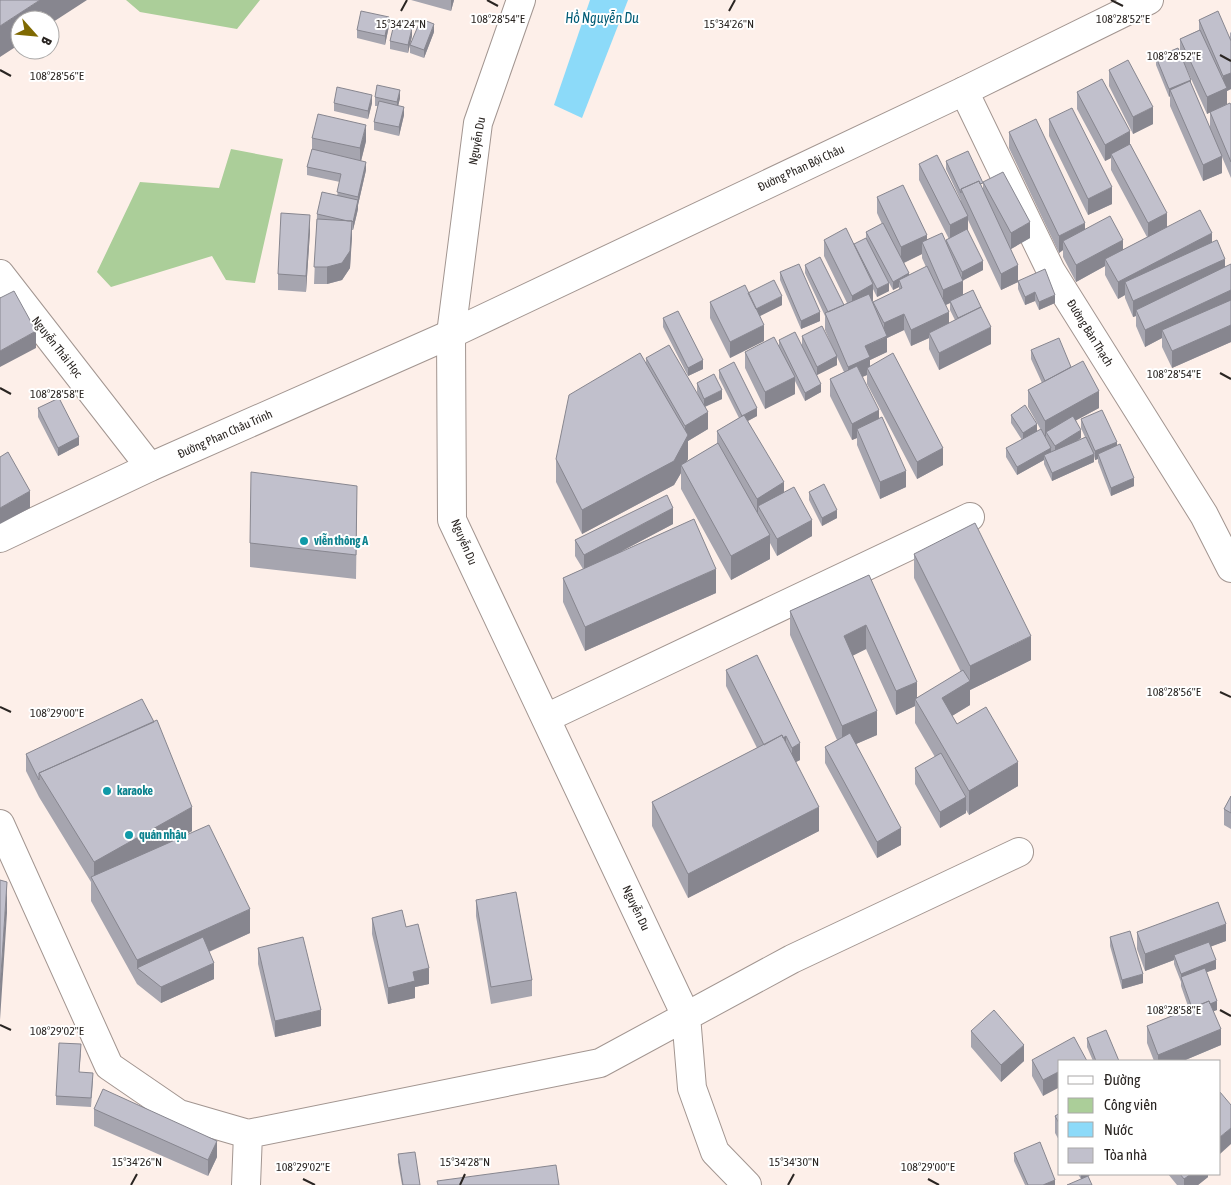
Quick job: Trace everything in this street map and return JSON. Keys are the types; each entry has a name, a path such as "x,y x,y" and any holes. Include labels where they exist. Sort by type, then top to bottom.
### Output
{"street":[{"name":"Nguyễn Du","path":"522,0 478,123 451,334 452,520 686,1016"},
{"name":"Đường Phan Bội Châu","path":"451,334 1149,0"},
{"name":"Đường Bàn Thạch","path":"964,90 1051,271 1204,515 1231,568"},
{"name":"Nguyễn Thái Học","path":"0,274 150,467"},
{"name":"Đường Phan Châu Trinh","path":"0,538 150,467 451,334"},
{"path":"546,718 970,517"},
{"path":"0,824 109,1066 180,1114 248,1134 600,1063 792,959 1019,852"},
{"path":"686,1016 692,1088 715,1152 747,1185"},
{"path":"246,1185 248,1134"}],"green space":[{"path":"126,0 260,0 237,29 140,12"},
{"path":"231,149 283,159 255,283 226,280 212,256 111,287 97,272 140,182 219,188"}],"water":[{"name":"Hồ Nguyễn Du","path":"590,0 628,0 582,118 554,105"}],"building":[{"path":"0,0 40,0 25,10 10,10 10,20 0,26"},
{"path":"361,11 389,17 385,36 357,30"},
{"path":"1218,11 1231,41 1231,73 1223,76 1199,20"},
{"path":"421,19 434,24 424,50 410,45"},
{"path":"394,24 412,28 408,45 390,41"},
{"path":"1200,30 1227,88 1207,97 1180,39"},
{"path":"1178,48 1191,80 1169,89 1156,57"},
{"path":"1128,60 1153,107 1133,117 1109,70"},
{"path":"1102,79 1130,131 1105,145 1077,92"},
{"path":"1190,81 1222,156 1203,165 1170,90"},
{"path":"377,85 400,90 397,102 375,97"},
{"path":"337,87 372,95 368,111 334,103"},
{"path":"379,101 404,107 399,127 374,122"},
{"path":"1230,103 1231,105 1231,162 1210,112"},
{"path":"1072,108 1112,187 1088,199 1049,119"},
{"path":"318,114 366,125 360,148 312,138"},
{"path":"1036,119 1085,223 1059,236 1009,132"},
{"path":"1130,144 1167,213 1148,223 1111,154"},
{"path":"312,149 366,162 358,197 337,192 341,174 307,167"},
{"path":"968,151 983,183 980,184 979,181 961,189 961,193 946,161"},
{"path":"937,155 968,216 950,225 919,164"},
{"path":"1003,172 1030,222 1011,233 983,182"},
{"path":"979,181 1018,265 1001,274 961,189"},
{"path":"903,185 927,235 901,247 877,197"},
{"path":"322,192 358,200 353,222 317,214"},
{"path":"1200,210 1212,233 1118,282 1105,259"},
{"path":"281,213 310,215 306,276 278,274"},
{"path":"1110,216 1123,240 1076,265 1063,241"},
{"path":"317,219 352,221 350,251 342,263 327,267 314,267"},
{"path":"883,223 909,273 893,282 866,232"},
{"path":"846,228 873,284 852,296 824,240"},
{"path":"967,229 983,261 962,272 946,240"},
{"path":"942,233 963,281 943,290 922,242"},
{"path":"866,238 889,283 877,289 854,244"},
{"path":"1217,240 1225,259 1133,301 1125,282"},
{"path":"820,257 844,305 828,312 805,265"},
{"path":"799,264 820,312 801,321 780,272"},
{"path":"1231,264 1231,290 1145,330 1136,310"},
{"path":"927,266 949,312 911,330 904,314 884,323 873,302 902,288 899,280"},
{"path":"1045,269 1055,295 1039,302 1035,292 1025,297 1018,281"},
{"path":"774,280 782,296 756,309 748,293"},
{"path":"745,285 764,325 730,342 710,302"},
{"path":"973,290 981,307 958,318 950,301"},
{"path":"14,291 36,331 0,351 0,298"},
{"path":"869,294 887,336 865,346 870,357 848,367 825,313"},
{"path":"1231,300 1231,325 1172,351 1162,330"},
{"path":"981,307 991,327 939,353 929,333"},
{"path":"678,311 703,360 688,368 663,318"},
{"path":"822,326 837,356 817,367 802,336"},
{"path":"795,332 821,384 805,393 779,340"},
{"path":"774,337 795,377 765,392 745,352"},
{"path":"1059,338 1071,367 1045,381 1031,350"},
{"path":"669,345 708,412 685,426 646,358"},
{"path":"640,353 688,435 674,461 582,510 556,459 569,395"},
{"path":"893,353 943,448 917,462 867,368"},
{"path":"1083,361 1099,391 1045,421 1028,390"},
{"path":"734,362 757,408 742,416 719,370"},
{"path":"857,366 879,410 852,424 830,379"},
{"path":"714,374 722,390 704,399 697,383"},
{"path":"59,398 79,437 58,448 38,408"},
{"path":"1025,405 1037,424 1023,433 1011,415"},
{"path":"1102,410 1117,442 1095,451 1081,419"},
{"path":"744,415 784,482 757,499 717,431"},
{"path":"1073,416 1081,430 1055,446 1046,432"},
{"path":"882,417 906,471 880,482 857,429"},
{"path":"1041,429 1051,448 1017,467 1006,448"},
{"path":"1086,437 1094,454 1052,473 1044,455"},
{"path":"718,443 770,535 731,556 681,465"},
{"path":"1120,444 1134,478 1111,488 1098,454"},
{"path":"8,452 30,491 0,508 0,457"},
{"name":"viễn thông A","path":"251,472 357,486 356,555 250,543"},
{"path":"824,484 837,510 822,518 809,492"},
{"path":"794,487 812,520 777,539 758,506"},
{"path":"667,495 673,508 584,555 575,540"},
{"path":"694,519 716,569 585,627 563,578"},
{"path":"975,523 1031,636 970,666 914,554"},
{"path":"869,575 917,682 896,691 866,625 844,636 877,711 842,726 790,611"},
{"path":"757,655 800,743 792,748 786,736 783,738 782,735 764,745 726,670"},
{"path":"963,670 970,681 942,698 957,724 986,707 1018,762 969,791 915,699"},
{"path":"142,699 154,722 39,773 39,780 26,754"},
{"path":"157,720 192,807 94,862 39,773"},
{"path":"850,733 901,828 877,842 825,747"},
{"path":"782,735 819,807 688,874 652,802"},
{"path":"941,753 966,797 940,812 915,768"},
{"path":"1231,796 1231,813 1224,809"},
{"path":"209,825 250,909 137,960 91,877"},
{"path":"0,880 7,882 0,989"},
{"path":"516,892 532,980 491,987 476,900"},
{"path":"1218,902 1226,924 1145,954 1137,932"},
{"path":"402,910 406,927 418,924 429,968 413,972 415,981 388,988 372,918"},
{"path":"1130,931 1143,974 1122,980 1110,937"},
{"path":"203,937 214,963 161,987 137,968"},
{"path":"303,937 321,1010 275,1021 258,948"},
{"path":"1209,942 1216,960 1181,974 1174,955"},
{"path":"1205,968 1217,1001 1210,1004 1209,1001 1192,1008 1181,977"},
{"path":"1209,1001 1221,1029 1158,1055 1147,1026"},
{"path":"994,1010 1024,1045 1001,1065 971,1031"},
{"path":"1106,1030 1119,1060 1096,1060 1087,1038"},
{"path":"1074,1037 1086,1060 1058,1060 1058,1072 1043,1080 1032,1060"},
{"path":"59,1043 81,1044 79,1072 93,1073 91,1098 56,1096"},
{"path":"103,1089 217,1141 208,1160 94,1109"},
{"path":"1221,1093 1231,1105 1231,1128 1221,1136"},
{"path":"1040,1142 1055,1180 1043,1185 1028,1185 1014,1153"},
{"path":"415,1152 420,1185 403,1185 398,1154"},
{"path":"556,1165 559,1185 438,1185 437,1181"},
{"path":"1181,1175 1190,1175 1184,1179"},
{"path":"1088,1176 1092,1185 1067,1185"}],"place":[{"name":"viễn thông A","path":"304,541"},
{"name":"karaoke","path":"107,791"},
{"name":"quán nhậu","path":"129,835"}]}
